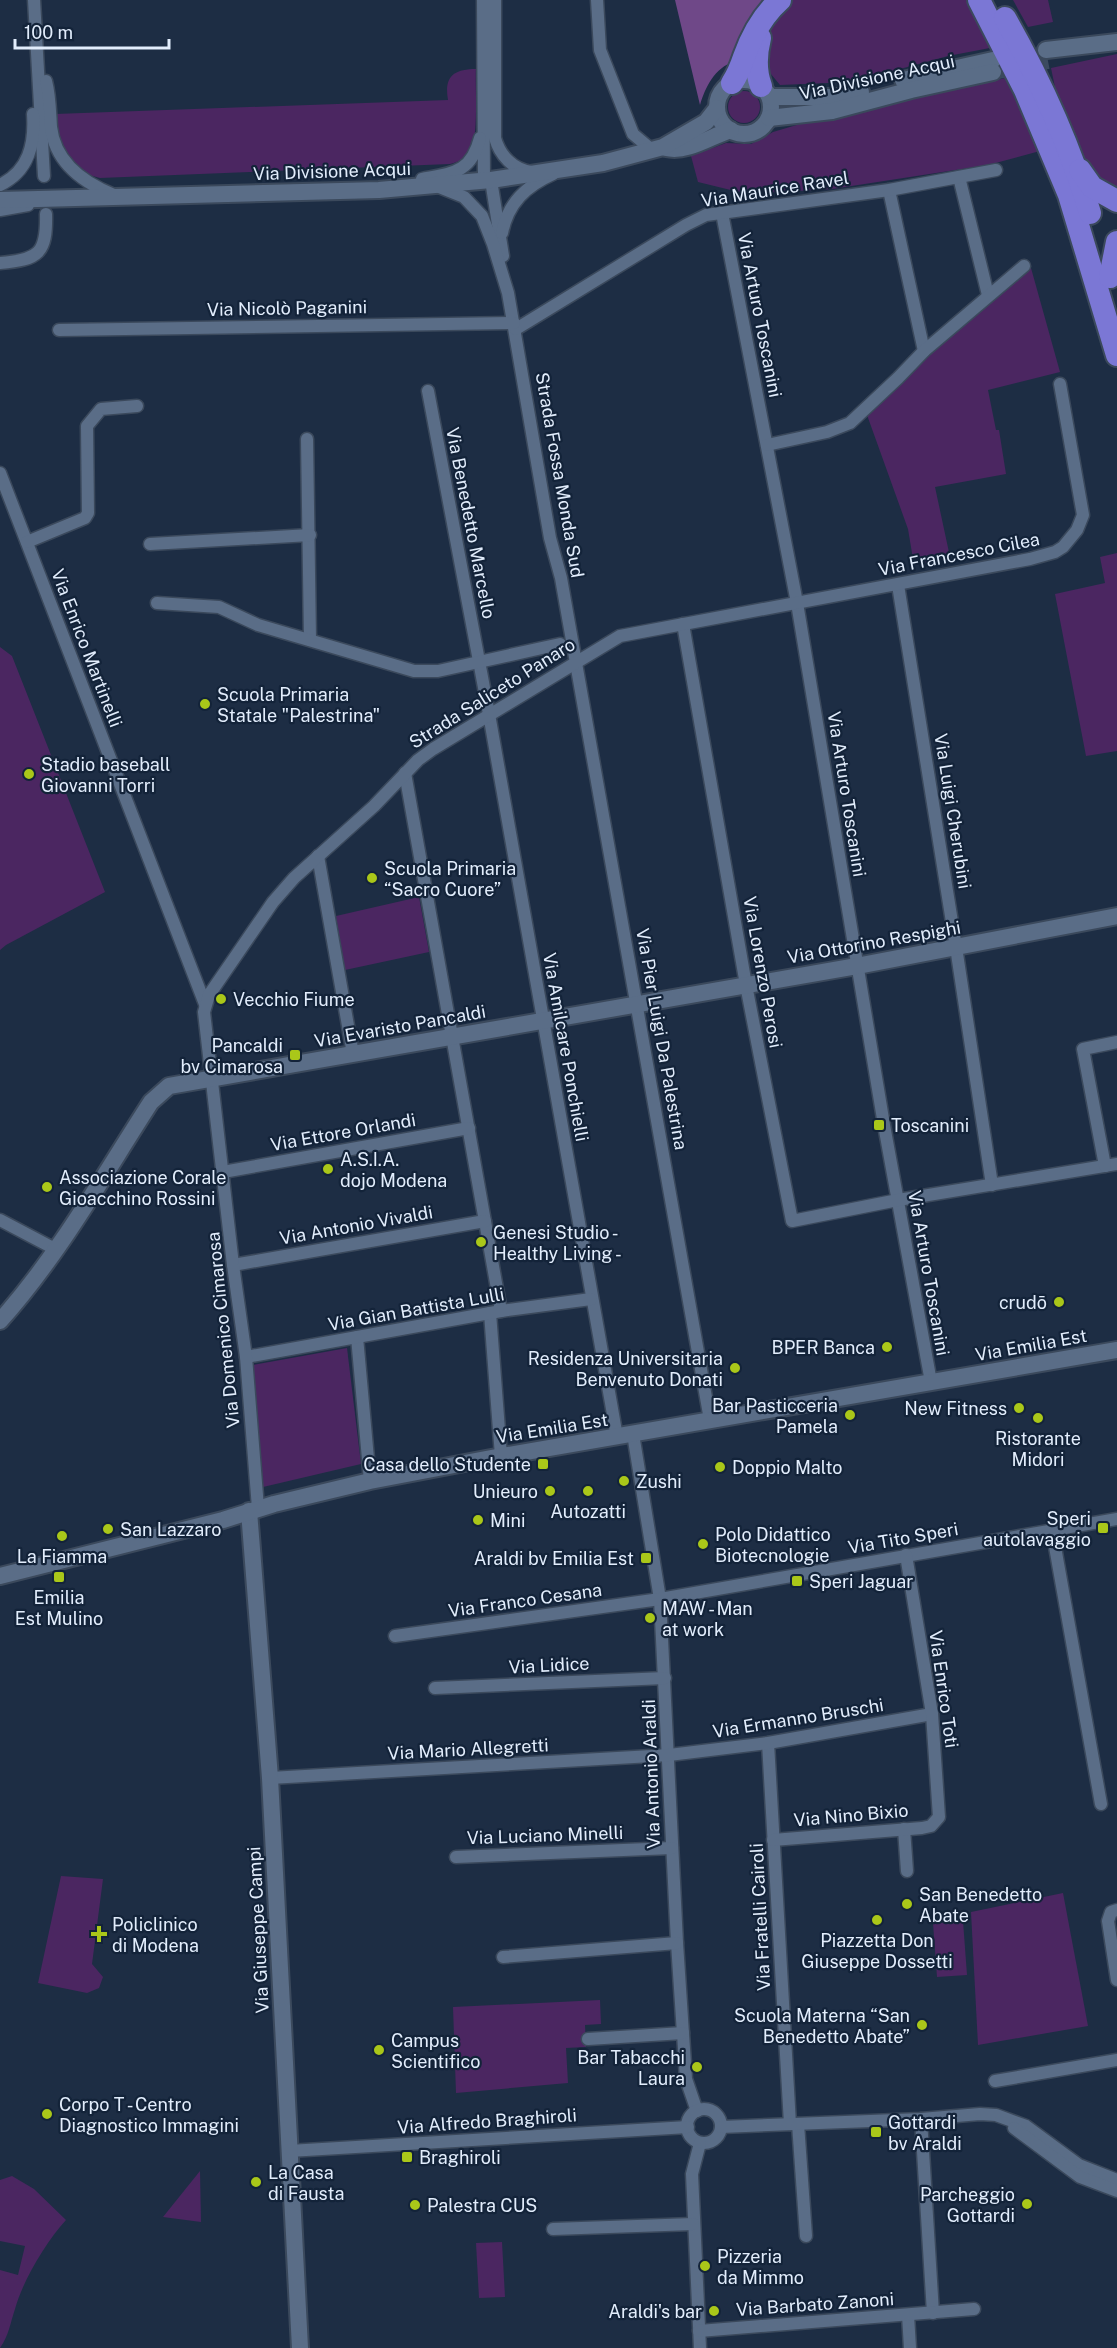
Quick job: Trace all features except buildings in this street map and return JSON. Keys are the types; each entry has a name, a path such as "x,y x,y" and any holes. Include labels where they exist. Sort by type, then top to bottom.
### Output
{"highway":[{"path":"979,0 1025,90 1069,195 1117,355"},
{"path":"996,0 1026,55 1076,165 1117,300"},
{"path":"732,83 738,75 753,35 773,7"},
{"path":"765,92 757,72 757,57 773,7"},
{"path":"1076,165 1092,188 1117,201"},
{"path":"1110,277 1117,242"}],"main road":[{"path":"1047,55 1117,42"},
{"name":"Via Divisione Acqui","path":"765,92 843,97 993,66 832,111 769,118"},
{"path":"746,80 765,92 771,110 769,118 765,125 753,133 740,134 721,121 717,108 721,93 732,83 746,80"},
{"name":"Via Divisione Acqui","path":"0,200 49,207 121,197 379,190 488,181 624,159 658,149 706,122 717,108"},
{"name":"Via Divisione Acqui","path":"658,149 681,148 731,130"},
{"name":"Via Ottorino Respighi","path":"638,1005 1117,916"},
{"name":"Via Evaristo Pancaldi","path":"55,1249 151,1102 169,1086 638,1005"},
{"path":"0,1321 21,1298 55,1249"},
{"name":"Via Emilia Est","path":"0,1576 370,1481 501,1456 1117,1350"},
{"name":"Via Giuseppe Campi","path":"254,1510 300,2348"}],"street":[{"path":"0,185 22,167 34,141 36,53 34,0"},
{"path":"379,190 447,175 464,168 477,147 484,119 483,0"},
{"path":"495,0 495,138 499,148 510,162 527,171 542,173"},
{"path":"597,0 600,50 633,134 631,146 624,159"},
{"path":"36,53 44,176"},
{"path":"36,53 46,81 51,130 62,159 87,183 121,197"},
{"name":"Strada Fossa Monda Sud","path":"484,119 488,181 501,237 508,293 550,538 561,578 576,663"},
{"path":"633,134 658,149"},
{"path":"501,237 508,213 521,193 537,182 565,169"},
{"name":"Via Maurice Ravel","path":"515,326 706,215 889,190 996,170"},
{"path":"959,177 988,295"},
{"name":"Strada Fossa Monda Sud","path":"438,186 464,197 482,216 508,293"},
{"path":"889,190 924,351"},
{"path":"0,210 49,207 46,237 39,251 23,261 3,262"},
{"name":"Via Arturo Toscanini","path":"722,213 797,603 857,966 931,1382"},
{"path":"767,445 826,432 850,423 924,351 1024,266"},
{"name":"Via Nicolò Paganini","path":"59,330 515,326"},
{"name":"Via Francesco Cilea","path":"797,603 1030,559 1055,552 1070,540 1082,521 1084,507 1060,384"},
{"name":"Via Benedetto Marcello","path":"428,391 479,663"},
{"path":"27,542 86,518 88,513 87,426 101,409 137,406"},
{"path":"307,439 310,640"},
{"name":"Via Enrico Martinelli","path":"0,473 205,1004"},
{"path":"150,544 310,536"},
{"name":"Via Luigi Cherubini","path":"898,585 957,947 992,1185"},
{"path":"157,603 219,607 258,625 414,671 438,671 560,644"},
{"name":"Strada Saliceto Panaro","path":"205,1004 273,902 318,856 433,749 620,636 797,603"},
{"name":"Via Lorenzo Perosi","path":"682,624 746,985 792,1221 898,1200"},
{"name":"Via Amilcare Ponchielli","path":"479,663 591,1299 625,1436"},
{"name":"Via Pier Luigi Da Palestrina","path":"576,663 710,1420"},
{"path":"405,773 485,1221 496,1312 501,1456"},
{"path":"318,856 352,1054"},
{"path":"205,1004 212,1077"},
{"path":"898,1200 1111,1165 1083,1048 1117,1042"},
{"name":"Via Domenico Cimarosa","path":"212,1077 233,1265 246,1357 254,1510"},
{"name":"Via Ettore Orlandi","path":"223,1172 469,1128"},
{"path":"0,1220 55,1249"},
{"name":"Via Antonio Vivaldi","path":"233,1265 485,1221"},
{"name":"Via Gian Battista Lulli","path":"246,1357 496,1312 591,1299"},
{"path":"357,1337 370,1481"},
{"name":"Via Antonio Araldi","path":"625,1436 660,1599 676,1943 686,2083 697,2111"},
{"name":"Via Tito Speri","path":"660,1599 1117,1519"},
{"path":"1052,1530 1101,1804"},
{"name":"Via Enrico Toti","path":"906,1555 932,1714 939,1817 931,1826"},
{"name":"Via Franco Cesana","path":"395,1636 660,1599"},
{"name":"Via Lidice","path":"435,1688 665,1678"},
{"name":"Via Ermanno Bruschi","path":"669,1755 768,1743 932,1714"},
{"name":"Via Fratelli Cairoli","path":"768,1743 794,2124 806,2236"},
{"name":"Via Mario Allegretti","path":"270,1778 669,1755"},
{"name":"Via Nino Bixio","path":"773,1839 931,1826"},
{"path":"904,1829 907,1871"},
{"name":"Via Luciano Minelli","path":"456,1857 672,1848"},
{"path":"1117,1910 1111,1912 1108,1921 1117,1980"},
{"path":"504,1956 676,1943"},
{"path":"588,2039 683,2033"},
{"path":"994,2081 1117,2060"},
{"path":"697,2111 711,2111 719,2117 721,2127 714,2140 700,2142 693,2139 688,2127 692,2115 697,2111"},
{"path":"721,2127 989,2115 1016,2121 1071,2161 1117,2181"},
{"path":"989,2115 1021,2132 1080,2177 1117,2191"},
{"path":"921,2119 933,2313"},
{"name":"Via Alfredo Braghiroli","path":"289,2151 688,2127"},
{"path":"700,2142 692,2174 700,2348"},
{"path":"553,2229 693,2224"},
{"name":"Via Barbato Zanoni","path":"699,2331 974,2309"},
{"path":"908,2315 910,2348"}],"shaded area":[{"path":"675,0 768,0 734,62 716,73 700,105"},
{"path":"789,0 968,0 995,47 948,56 852,82 780,85 766,68 767,28"},
{"path":"1013,0 1048,0 1053,22 1028,27"},
{"path":"1117,54 1117,194 1089,172 1056,92 1051,68"},
{"path":"476,69 476,125 473,145 466,157 450,164 100,178 79,169 68,158 60,145 56,132 55,114 448,100 447,85 452,76 461,71"},
{"path":"1005,78 1040,151 988,165 832,189 747,194 698,182 691,156 726,143 751,144 773,132 800,124"},
{"path":"744,91 755,96 760,107 755,118 744,123 733,118 728,107 733,96"},
{"path":"1031,268 1060,372 988,390 996,430 999,430 1006,474 935,487 950,557 914,565 908,529 867,415 947,339"},
{"path":"1117,553 1117,751 1086,756 1055,594 1105,583 1100,557"},
{"name":"Stadio baseball Giovanni Torri","path":"0,647 12,656 105,892 0,950"},
{"path":"419,897 429,952 345,970 336,916"},
{"path":"347,1348 361,1464 263,1487 253,1365"},
{"path":"61,1876 103,1879 92,1964 103,1977 99,1988 87,1993 38,1983"},
{"path":"1063,1893 1088,2026 978,2045 971,1912"},
{"path":"963,1921 967,1975 937,1977 933,1923"},
{"path":"600,2000 601,2024 585,2025 586,2047 566,2048 568,2083 456,2093 453,2007"},
{"path":"200,2171 201,2222 163,2217"},
{"path":"12,2176 34,2189 66,2220 43,2250 29,2274 0,2348 0,2270 18,2275 25,2246 0,2241 0,2180"},
{"path":"502,2242 505,2297 479,2298 476,2243"}],"tunnel":[{"path":"993,72 1048,61"}],"place":[{"name":"Scuola Primaria Statale \"Palestrina\"","path":"205,704"},
{"name":"Stadio baseball Giovanni Torri","path":"29,774"},
{"name":"Scuola Primaria “Sacro Cuore”","path":"372,878"},
{"name":"Vecchio Fiume","path":"221,999"},
{"name":"Pancaldi bv Cimarosa","path":"295,1055"},
{"name":"Toscanini","path":"879,1125"},
{"name":"A.S.I.A. dojo Modena","path":"328,1169"},
{"name":"Associazione Corale Gioacchino Rossini","path":"47,1187"},
{"name":"Genesi Studio - Healthy Living -","path":"481,1242"},
{"name":"crudō","path":"1059,1302"},
{"name":"BPER Banca","path":"887,1347"},
{"name":"Residenza Universitaria Benvenuto Donati","path":"735,1368"},
{"name":"New Fitness","path":"1019,1408"},
{"name":"Bar Pasticceria Pamela","path":"850,1415"},
{"name":"Ristorante Midori","path":"1038,1418"},
{"name":"Casa dello Studente","path":"543,1464"},
{"name":"Doppio Malto","path":"720,1467"},
{"name":"Zushi","path":"624,1481"},
{"name":"Unieuro","path":"550,1491"},
{"name":"Autozatti","path":"588,1491"},
{"name":"Mini","path":"478,1520"},
{"name":"Speri autolavaggio","path":"1103,1528"},
{"name":"San Lazzaro","path":"108,1529"},
{"name":"La Fiamma","path":"62,1536"},
{"name":"Polo Didattico Biotecnologie","path":"703,1544"},
{"name":"Araldi bv Emilia Est","path":"646,1558"},
{"name":"Emilia Est Mulino","path":"59,1577"},
{"name":"Speri Jaguar","path":"797,1581"},
{"name":"MAW - Man at work","path":"650,1618"},
{"name":"San Benedetto Abate","path":"907,1904"},
{"name":"Piazzetta Don Giuseppe Dossetti","path":"877,1920"},
{"name":"Policlinico di Modena","path":"99,1934"},
{"name":"Scuola Materna “San Benedetto Abate”","path":"922,2025"},
{"name":"Campus Scientifico","path":"379,2050"},
{"name":"Bar Tabacchi Laura","path":"697,2067"},
{"name":"Corpo T - Centro Diagnostico Immagini","path":"47,2114"},
{"name":"Gottardi bv Araldi","path":"876,2132"},
{"name":"Braghiroli","path":"407,2157"},
{"name":"La Casa di Fausta","path":"256,2182"},
{"name":"Parcheggio Gottardi","path":"1027,2204"},
{"name":"Palestra CUS","path":"415,2205"},
{"name":"Pizzeria da Mimmo","path":"705,2266"},
{"name":"Araldi's bar","path":"714,2311"}]}
